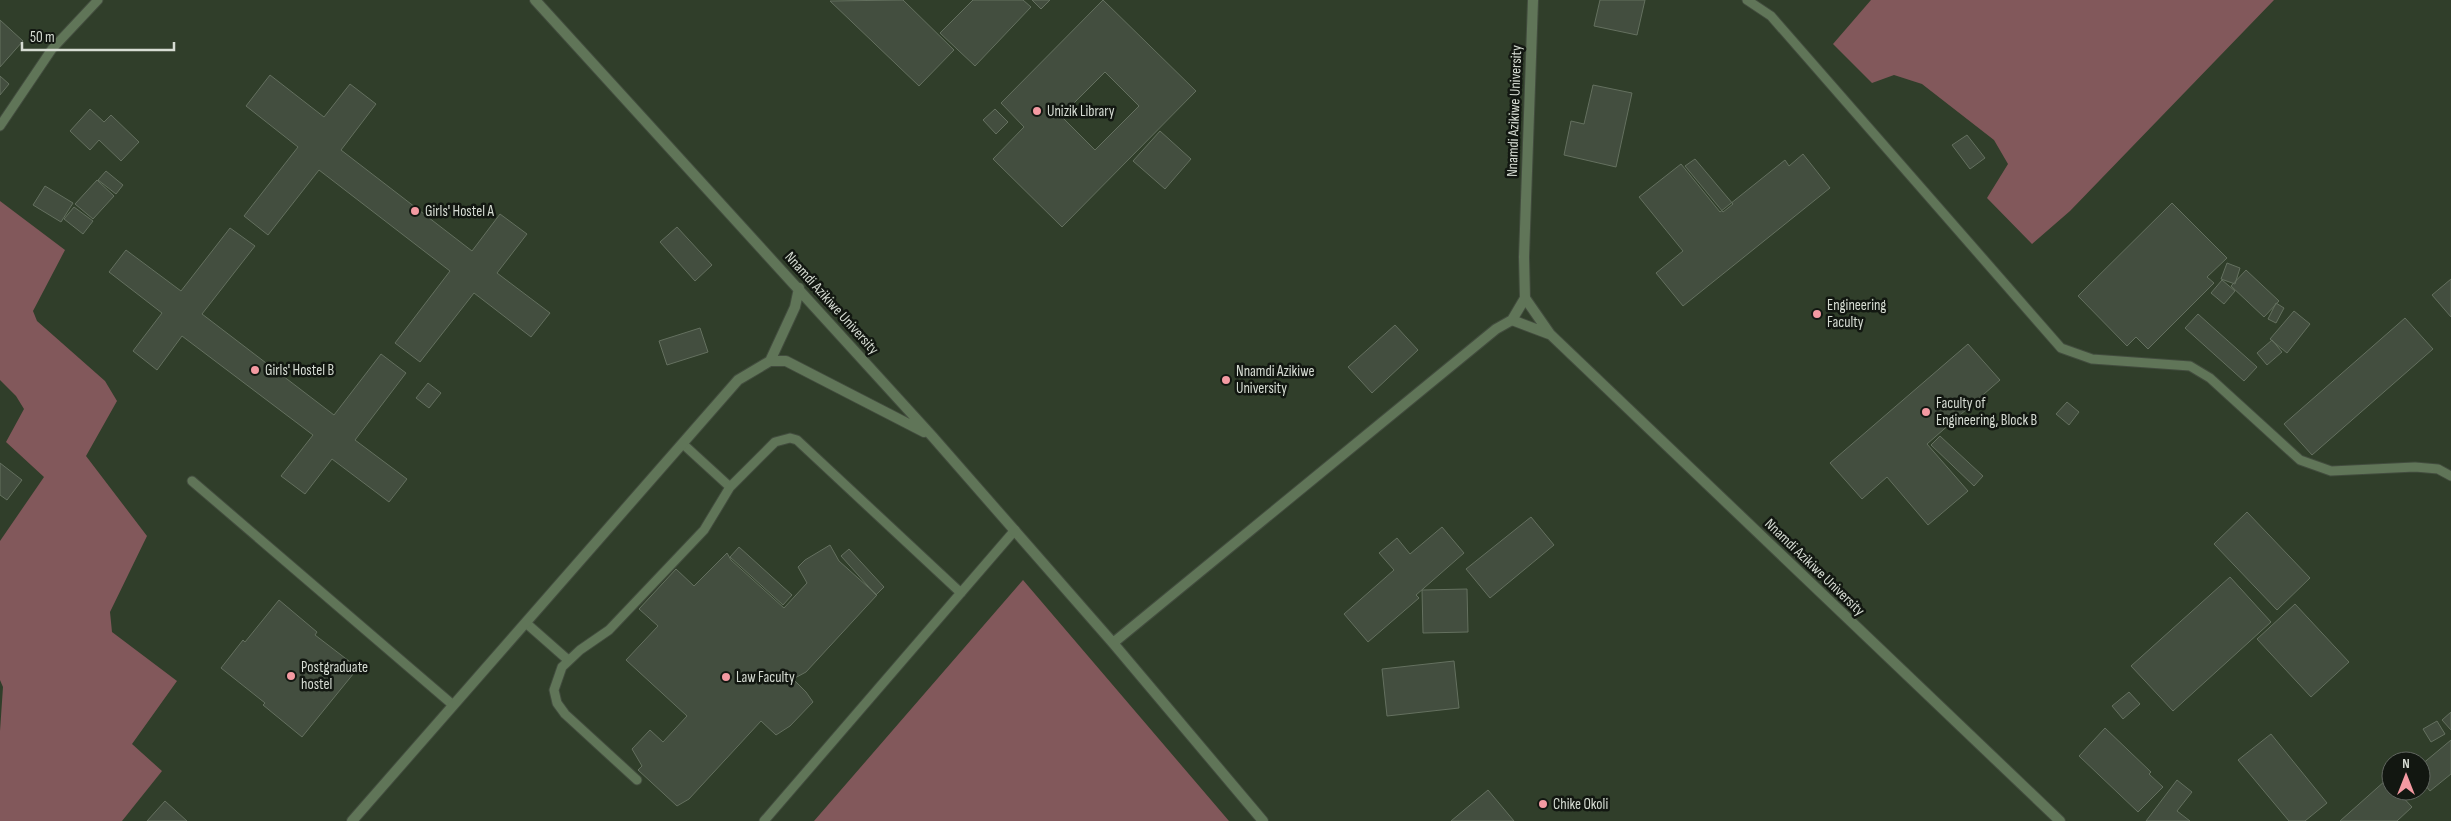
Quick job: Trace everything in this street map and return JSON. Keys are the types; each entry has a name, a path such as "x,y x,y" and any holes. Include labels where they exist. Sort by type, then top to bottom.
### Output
{"street":[{"name":"Nnamdi Azikiwe University","path":"535,0 932,436 1113,643 1263,821"},
{"name":"Nnamdi Azikiwe University","path":"1533,0 1524,247 1525,298 1550,334 2060,821"},
{"path":"770,361 795,307 799,288"},
{"path":"1113,643 1481,340 1512,320 1525,298"},
{"name":"Nnamdi Azikiwe University","path":"1512,320 1550,334"},
{"path":"352,821 738,380 770,361 786,361 932,436"}],"lane":[{"path":"0,126 52,49 98,0"},
{"path":"1747,0 1771,16 2061,348 2092,359 2190,366 2210,378 2300,460 2331,471 2415,467 2438,469 2451,476"},
{"path":"637,780 566,714 557,703 554,690 557,678 568,660 610,630 697,537 730,487 775,442 790,438 797,440 961,593"},
{"path":"682,444 730,487"},
{"path":"192,480 453,705"},
{"path":"764,821 1015,530"},
{"path":"526,623 568,660"}],"shaded area":[{"name":"Nnamdi Azikiwe University","path":"0,0 2451,0 2451,821 0,821"},
{"path":"1871,0 2274,0 2070,211 2032,244 1987,198 2008,164 1994,140 1922,84 1894,75 1872,83 1833,44"},
{"path":"0,201 65,250 33,311 37,321 105,381 117,401 86,456 147,536 110,612 112,632 177,681 132,744 162,771 122,821 0,821 0,731 3,687 0,680 0,541 44,477 6,442 24,409 16,396 0,380"},
{"path":"1023,580 1229,821 814,821"}],"building":[{"path":"903,0 954,50 919,86 830,1"},
{"path":"973,0 1023,0 1031,7 975,66 940,33"},
{"path":"1032,0 1050,0 1041,9"},
{"name":"Unizik Library","path":"1103,0 1196,91 1062,227 993,159 1024,127 1001,103","holes":["1105,72 1139,106 1095,150 1061,116"]},
{"path":"1600,0 1645,0 1637,35 1594,26"},
{"path":"0,20 23,41 0,67"},
{"path":"270,75 324,117 350,84 376,104 341,150 472,251 500,214 527,234 497,273 550,313 531,337 474,293 420,362 395,343 450,271 319,170 268,235 244,216 298,147 246,106"},
{"path":"0,76 9,84 0,95"},
{"path":"1593,85 1632,93 1616,167 1564,155 1571,121 1584,124"},
{"path":"90,109 104,122 111,115 139,142 121,161 99,140 90,150 70,131"},
{"path":"995,109 1008,122 996,134 983,120"},
{"path":"1160,131 1191,159 1165,189 1133,161"},
{"path":"1967,135 1985,158 1970,169 1952,145"},
{"path":"1803,154 1830,188 1683,306 1656,273 1683,251 1639,197 1681,164 1720,212 1785,160 1789,166"},
{"path":"1695,159 1733,204 1723,212 1685,166"},
{"path":"106,171 123,185 116,194 98,180"},
{"path":"97,180 114,196 93,219 75,204"},
{"path":"45,186 73,203 61,222 33,205"},
{"path":"2172,203 2227,258 2207,277 2214,283 2148,349 2136,337 2127,346 2078,296"},
{"path":"74,207 93,221 83,234 64,219"},
{"path":"677,227 712,265 695,281 660,242"},
{"path":"230,228 255,246 202,314 334,415 381,354 406,373 355,440 407,479 389,502 332,459 305,494 281,476 313,435 182,336 157,370 133,351 162,313 109,272 126,250 181,291"},
{"path":"2227,263 2240,268 2235,284 2221,279"},
{"path":"2246,270 2279,301 2264,317 2231,286"},
{"path":"2451,279 2451,317 2432,295"},
{"path":"2222,280 2235,291 2224,304 2211,293"},
{"path":"2276,303 2284,308 2276,323 2268,319"},
{"path":"2294,311 2310,324 2287,353 2270,339"},
{"path":"2198,314 2257,367 2244,381 2185,328"},
{"path":"2405,318 2433,349 2312,455 2284,424"},
{"path":"1395,325 1418,350 1372,393 1348,367"},
{"path":"700,328 708,352 667,365 659,341"},
{"path":"2272,340 2282,352 2267,365 2257,353"},
{"name":"Faculty of Engineering, Block B","path":"1968,344 2000,380 1927,444 1968,491 1928,525 1887,477 1862,499 1830,463"},
{"path":"428,383 441,393 429,408 416,398"},
{"path":"2067,402 2079,412 2069,425 2056,414"},
{"path":"1940,436 1983,476 1974,486 1931,445"},
{"path":"0,463 22,480 7,500 0,495"},
{"path":"2247,512 2310,578 2277,610 2214,544"},
{"path":"1531,517 1554,545 1490,598 1466,569"},
{"path":"1442,527 1464,553 1416,595 1419,598 1368,642 1344,614 1394,570 1379,553 1397,538 1410,554"},
{"path":"830,545 839,561 877,595 806,672 793,679 813,702 790,726 776,735 761,721 689,799 677,806 638,770 642,766 632,749 650,730 663,742 687,716 626,660 658,626 639,609 676,569 694,586 727,553 731,560 784,608 807,583 798,567 805,560"},
{"path":"739,547 792,595 783,605 730,557"},
{"path":"849,549 884,587 876,595 841,556"},
{"path":"2230,577 2271,622 2173,711 2131,666"},
{"path":"1467,589 1468,632 1423,633 1422,590"},
{"name":"Postgraduate hostel","path":"279,600 317,632 315,635 358,668 302,737 263,705 265,703 221,668"},
{"path":"2295,604 2349,662 2311,697 2257,639"},
{"path":"1454,661 1459,708 1387,716 1382,669"},
{"path":"2129,692 2140,704 2123,719 2112,706"},
{"path":"2451,712 2451,730 2442,720"},
{"path":"2437,721 2445,734 2431,742 2423,729"},
{"path":"2105,728 2151,772 2149,774 2163,787 2138,812 2079,756"},
{"path":"2271,734 2327,803 2305,821 2289,821 2238,760"},
{"path":"2451,740 2451,774 2431,790 2431,757"},
{"path":"2177,780 2192,792 2177,811 2190,821 2146,821"},
{"path":"2381,784 2381,801 2406,801 2412,807 2397,821 2340,821"},
{"path":"1488,790 1514,821 1451,821"},
{"path":"165,801 187,821 147,821"}],"place":[{"name":"Unizik Library","path":"1037,111"},
{"name":"Girls' Hostel A","path":"415,211"},
{"name":"Engineering Faculty","path":"1817,314"},
{"name":"Girls' Hostel B","path":"255,370"},
{"name":"Nnamdi Azikiwe University","path":"1226,380"},
{"name":"Faculty of Engineering, Block B","path":"1926,412"},
{"name":"Postgraduate hostel","path":"291,676"},
{"name":"Law Faculty","path":"726,677"},
{"name":"Chike Okoli","path":"1543,804"}]}
